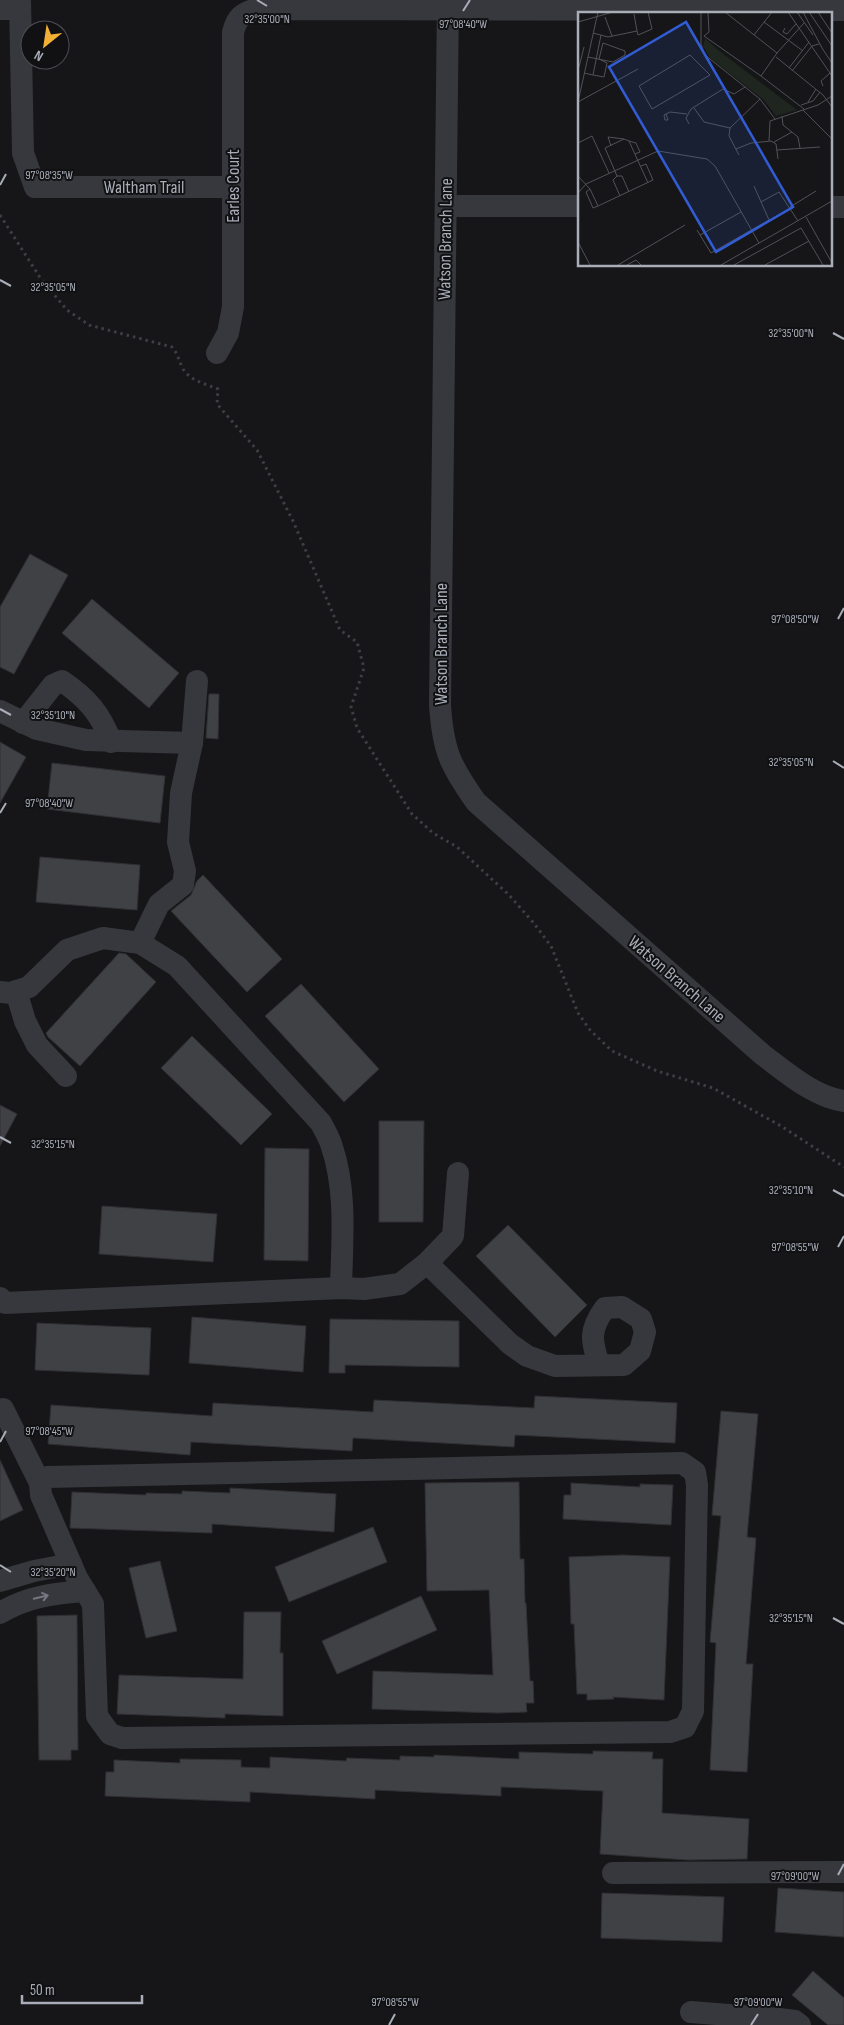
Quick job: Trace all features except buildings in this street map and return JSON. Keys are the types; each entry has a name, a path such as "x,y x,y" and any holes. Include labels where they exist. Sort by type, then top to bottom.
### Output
{"street":[{"path":"448,5 844,10"},
{"name":"Earles Court","path":"217,353 228,333 231,322 234,32 236,23 247,12 258,10 448,5"},
{"name":"Watson Branch Lane","path":"448,5 440,705 442,734 448,757 459,778 476,802 763,1055 816,1091 844,1101"},
{"name":"Waltham Trail","path":"13,6 23,153 35,187 233,187"},
{"path":"446,206 578,206"},
{"path":"23,722 53,685 62,681 80,694 103,721 111,742"},
{"path":"140,943 159,904 183,885 185,871 178,842 182,793 192,743 197,681"},
{"path":"0,711 37,729 86,740 192,743"},
{"path":"66,1076 37,1044 8,992 29,987 67,950 103,938 140,943 177,966 321,1123 332,1146 339,1175 342,1213 341,1288"},
{"path":"0,1298 5,1303 341,1288 364,1289 400,1284 427,1263 453,1236 458,1173"},
{"path":"427,1263 510,1344 527,1356 555,1366 599,1365"},
{"path":"3,1409 40,1483 41,1494 71,1564 93,1604 97,1716 110,1734 122,1738 670,1732 685,1727 692,1712 696,1485 695,1472 682,1463 48,1477 40,1483"},
{"path":"0,1581 34,1571 71,1564"},
{"path":"0,1612 15,1604 40,1597 62,1592 85,1591"},
{"path":"614,1873 844,1872"},
{"path":"691,2012 786,2023"}],"path":[{"path":"0,215 41,279 67,310 89,324 172,347 178,354 182,368 190,377 218,389 217,404 257,450 294,522 340,630 357,642 364,668 351,708 357,728 412,814 433,833 458,847 532,920 551,946 578,1012 590,1030 612,1051 657,1071 713,1088 781,1126 844,1167"}]}
